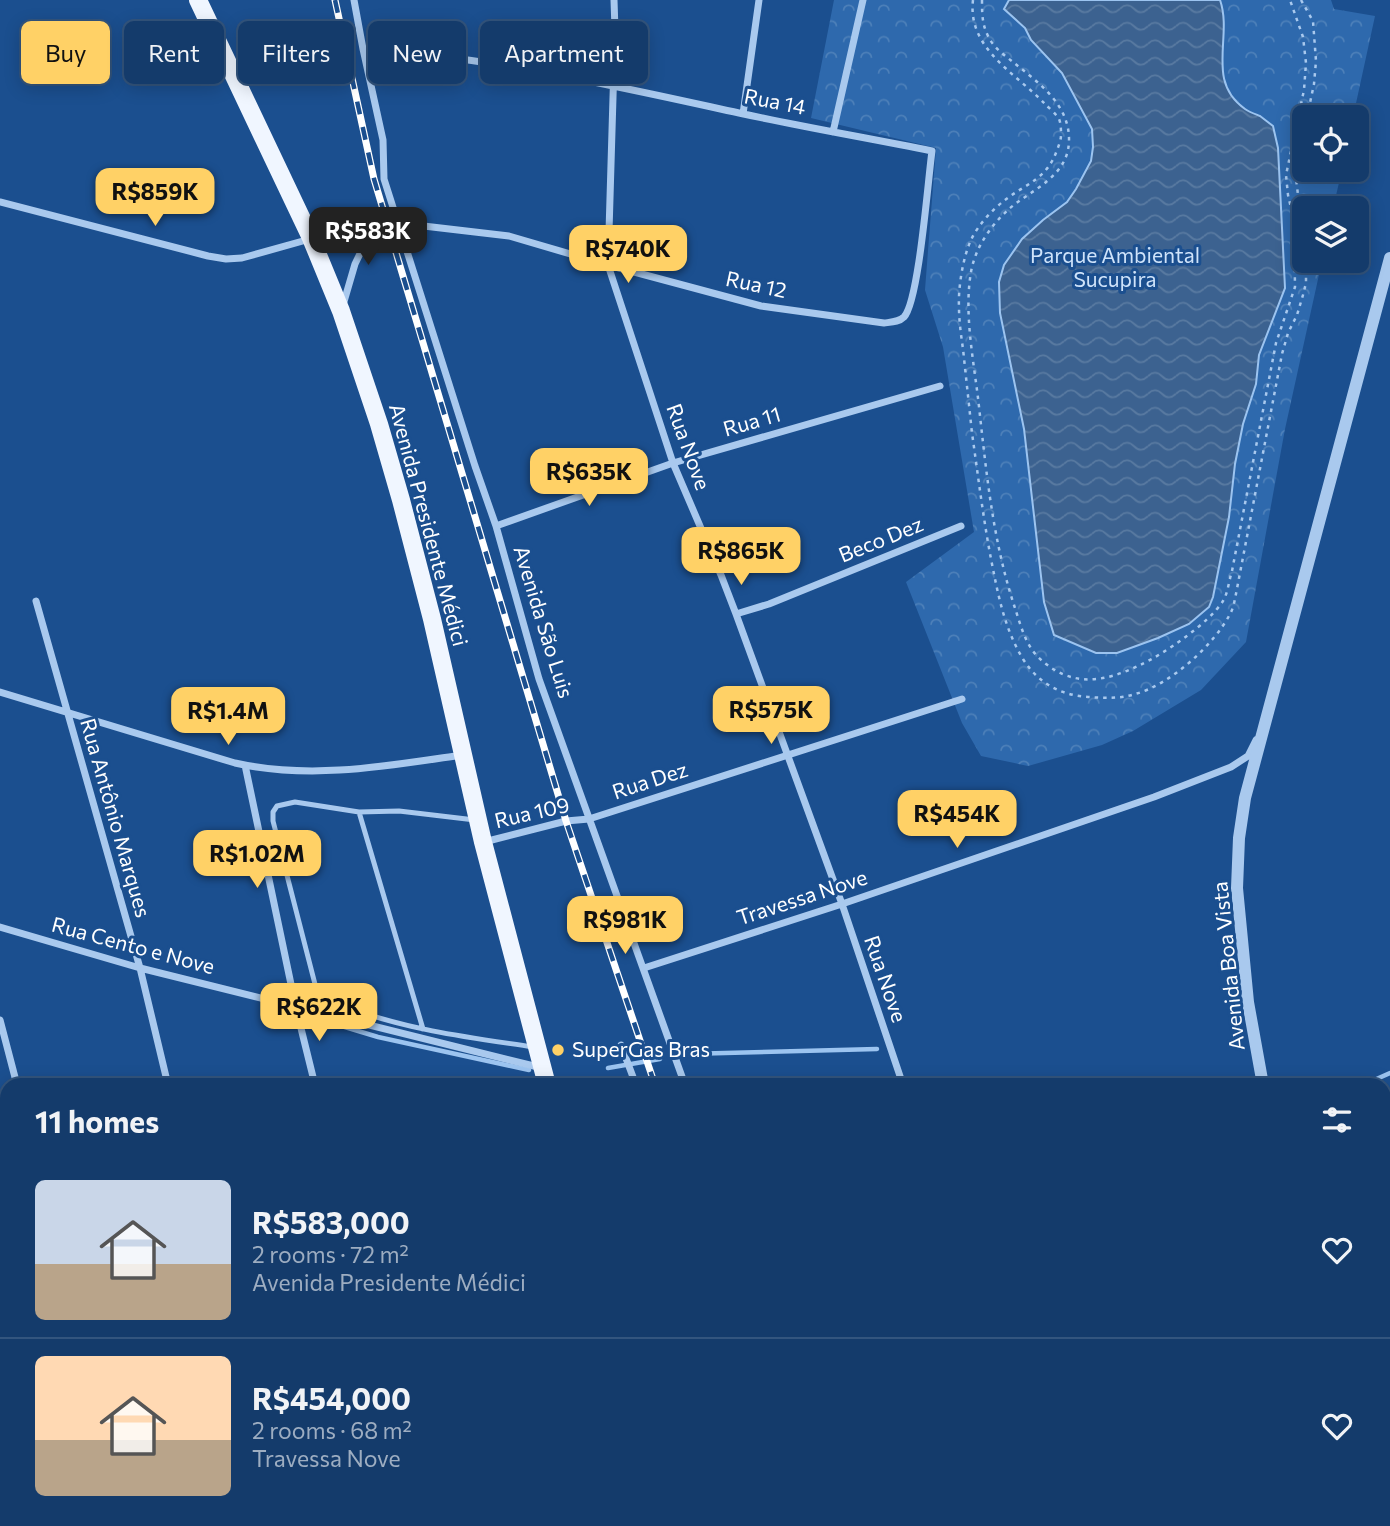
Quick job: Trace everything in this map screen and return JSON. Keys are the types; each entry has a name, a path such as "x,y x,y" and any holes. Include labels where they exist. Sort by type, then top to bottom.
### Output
{"main road":[{"name":"Avenida Presidente Médici","path":"198,0 311,238 341,311 379,424 432,619 483,842 545,1076"}],"street":[{"name":"Avenida São Luis","path":"354,0 383,141 384,179 496,526 539,678 683,1078"},
{"name":"Rua Nove","path":"614,0 608,265 673,463 722,575 842,904 901,1078"},
{"path":"743,114 759,0"},
{"path":"833,132 863,0"},
{"name":"Rua 14","path":"363,49 439,55 612,85 932,151"},
{"name":"Rua 12","path":"398,223 509,236 761,306 884,323 896,322 903,319 908,311 916,282 932,151"},
{"path":"0,202 195,253 226,258 242,258 311,238"},
{"path":"341,311 355,264 371,231 398,223"},
{"name":"Avenida Boa Vista","path":"1262,1078 1248,1002 1237,888 1239,838 1245,798 1390,258"},
{"name":"Rua 11","path":"496,526 673,463 940,386"},
{"name":"Beco Dez","path":"736,614 769,604 961,526"},
{"name":"Rua Antônio Marques","path":"36,601 140,968 166,1078"},
{"path":"0,692 267,770 324,771 394,765 463,754"},
{"name":"Rua Dez","path":"589,819 962,699"},
{"name":"Travessa Nove","path":"644,968 842,904 1154,797 1231,766 1248,756 1265,720"},
{"path":"244,765 313,1078"},
{"name":"Rua 109","path":"483,842 566,821 589,819"},
{"name":"Rua Cento e Nove","path":"0,928 545,1076"},
{"path":"0,1020 15,1078"},
{"path":"621,1045 633,1078"}],"lane":[{"path":"478,821 399,811 359,812 295,802 277,806 273,812 273,821 316,988 323,996 371,1015 423,1029 537,1048"},
{"path":"359,812 423,1029"}],"path":[{"path":"973,0 978,36 987,49 1060,120 1061,139 1048,170 1003,201 972,239 965,255 958,306 980,491 996,588 1007,627 1036,678 1055,689 1079,696 1110,698 1136,694 1158,685 1181,668 1202,650 1231,613 1282,354 1288,332 1297,315 1306,273"},
{"path":"982,0 982,18 989,38 999,51 1048,92 1063,113 1069,137 1064,160 1058,172 999,219 983,239 971,270 970,330 992,516 1003,572 1027,643 1053,670 1069,677 1093,680 1112,678 1143,664 1192,632 1210,617 1224,600 1276,344 1295,287 1294,221 1286,175 1304,90 1306,63 1303,37 1290,0"},
{"path":"1300,0 1313,21 1316,61 1310,105"}],"green space":[{"name":"Parque Ambiental Sucupira","path":"834,0 1331,0 1334,9 1375,16 1356,105 1292,105 1292,182 1339,182 1336,196 1292,196 1292,273 1319,273 1285,429 1246,642 1201,690 1133,731 1102,745 1028,766 981,756 962,723 906,582 974,532 943,347 925,290 936,148 811,118"}],"water":[{"path":"1009,0 1220,0 1226,85 1233,98 1245,109 1273,126 1278,148 1285,288 1259,355 1256,384 1243,424 1235,464 1229,517 1213,597 1209,607 1189,624 1117,653 1096,653 1054,635 1044,602 1024,429 1000,313 999,282 1004,265 1022,239 1067,202 1076,189 1091,161 1092,129 1062,73 1031,40 1025,28 1004,9"}],"waterway":[{"path":"312,1023 325,1021 378,1037 529,1070"},
{"path":"686,1054 877,1049"},
{"path":"608,1068 660,1059"},
{"path":"1379,1078 1390,1073"}],"railway":[{"path":"335,0 374,179 566,821 653,1078"}],"place":[{"name":"SuperGas Bras","path":"558,1050"}]}
